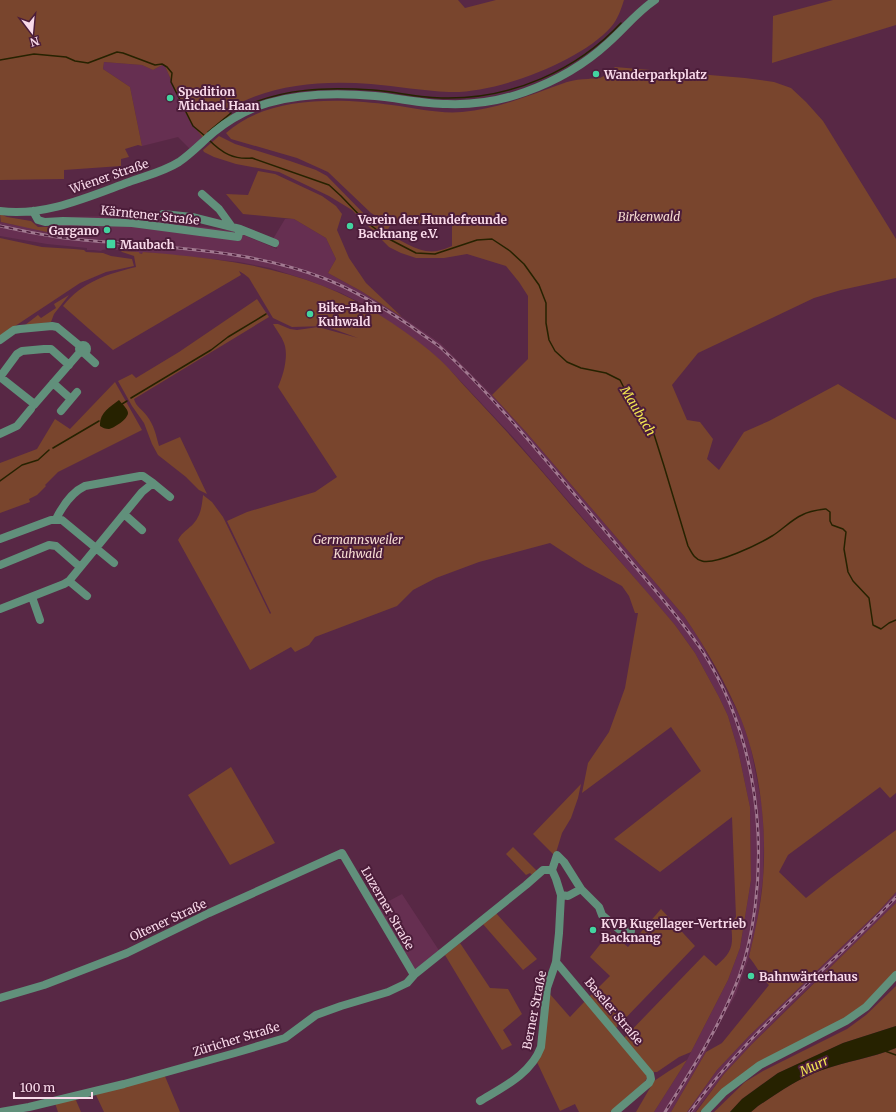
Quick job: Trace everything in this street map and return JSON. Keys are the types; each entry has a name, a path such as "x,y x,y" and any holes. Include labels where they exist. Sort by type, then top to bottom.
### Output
{"street":[{"name":"Wiener Straße","path":"0,211 33,211 61,205 160,171 178,162 232,119 251,109 270,102 293,98 359,95 446,104 478,103 512,96 537,88 564,76 584,63 609,42 639,12 655,0"},
{"name":"Kärntener Straße","path":"33,211 38,220 45,222 125,222 238,237 236,228 219,209 202,194"},
{"name":"Kärntener Straße","path":"163,214 192,217 236,228 275,243"},
{"path":"0,340 14,330 52,326 57,327 95,362"},
{"path":"33,406 0,377 17,354 22,351 51,349 69,364"},
{"path":"0,434 17,426 81,350"},
{"path":"53,384 71,398"},
{"path":"61,411 77,392"},
{"path":"56,520 70,498 80,488 85,486 143,476 170,497"},
{"path":"0,609 69,581 142,492 153,483"},
{"path":"124,514 142,530"},
{"path":"0,539 51,520 62,520 114,563"},
{"path":"0,565 49,546 56,546 80,567"},
{"path":"69,581 87,596"},
{"path":"32,597 40,620"},
{"name":"Luzerner Straße","path":"342,853 414,975"},
{"name":"Oltener Straße","path":"0,998 44,985 127,953 209,913 342,853"},
{"path":"581,889 568,896 561,895 552,870 557,855 564,862 581,889 599,907 602,915 621,931 631,931"},
{"name":"Züricher Straße","path":"0,1112 61,1100 124,1084 285,1038 316,1015 394,990 407,983 414,975 543,870 552,870"},
{"name":"Berner Straße","path":"480,1101 513,1081 533,1062 541,1047 548,988 556,962 561,895"},
{"name":"Baseler Straße","path":"556,962 648,1070 651,1077 649,1083 615,1112"},
{"path":"705,1112 729,1088 760,1065 846,1022 866,1007 896,975"}],"shaded area":[{"path":"104,62 142,65 153,70 164,64 188,118 203,138 190,149 178,137 142,146 130,87 103,69"},
{"path":"111,216 234,231 277,249 273,239 285,219 294,219 326,238 336,259 328,273 361,291 440,343 492,395 526,432 684,616 700,640 741,718 750,744 762,805 764,839 763,879 757,924 749,957 736,994 709,1042 706,1052 671,1112 654,1112 687,1060 728,980 740,948 751,880 750,807 738,750 728,716 695,653 675,625 513,437 452,372 359,302 341,293 307,280 270,268 239,262 143,252 143,254 138,252 107,249 101,251 87,250 87,248 47,244 0,236 1,222 59,231 56,227 63,217"},
{"path":"896,892 896,903 885,915 752,1044 724,1074 695,1112 687,1112 717,1070 749,1036 879,911"},
{"path":"402,894 440,952 414,970 376,908"}],"green space":[{"path":"0,0 458,0 465,8 496,0 624,0 619,14 611,27 597,40 558,63 512,82 489,88 449,92 353,83 315,84 279,89 261,94 227,110 231,115 203,138 188,118 164,64 153,70 142,65 104,62 103,69 130,87 142,146 138,145 125,149 129,157 121,159 121,166 64,170 64,179 0,180"},
{"path":"833,0 896,0 896,25 772,63 773,16"},
{"name":"Birkenwald","path":"615,67 745,78 774,82 791,88 823,121 896,239 896,278 841,290 814,298 698,353 672,385 687,420 700,422 713,439 707,459 719,470 744,432 769,421 838,384 896,420 896,793 890,798 880,787 788,855 779,872 806,898 896,830 896,892 879,911 749,1036 717,1070 687,1112 671,1112 706,1052 722,1043 769,985 749,957 756,928 763,879 764,840 761,798 748,737 729,692 708,653 684,616 526,432 492,395 528,359 528,296 506,266 467,254 444,258 416,258 401,253 389,247 352,210 329,196 279,172 236,164 214,157 203,150 219,136 235,144 316,170 327,176 368,218 388,223 371,213 328,172 297,158 231,139 226,133 243,121 262,112 305,102 350,101 445,112 462,112 489,108 570,81 600,78","holes":["391,224 452,224 452,246 437,251 417,248 386,233"]},
{"path":"258,171 275,174 322,196 336,206 342,214 337,230 349,258 366,283 402,317 361,291 328,273 336,259 326,238 294,219 243,214 226,194 248,195"},
{"path":"0,214 7,217 31,221 38,227 56,227 59,231 56,234 1,222 1,224"},
{"path":"0,238 42,247 84,250 86,252 103,253 111,256 132,259 134,266 106,272 80,283 0,336"},
{"name":"Germannsweiler Kuhwald","path":"121,251 139,252 142,254 143,252 189,256 234,262 257,266 301,278 337,292 365,306 405,332 441,360 508,433 662,609 695,653 728,716 738,750 750,807 751,880 740,948 728,980 691,1052 679,1057 657,1072 652,1072 624,1038 704,955 716,966 729,952 732,942 731,923 736,917 732,817 660,872 614,839 701,771 671,727 582,793 588,763 609,732 625,688 638,613 635,613 629,596 622,586 585,566 550,543 479,562 436,578 413,590 397,606 315,637 309,645 295,652 291,647 250,670 178,540 198,517 202,506 203,495 212,502 223,517 270,614 271,613 227,521 247,512 315,492 337,477 278,387 282,378 286,351 283,340 273,324 278,324 297,330 318,327 358,338 325,326 292,327 273,318 249,278 239,271 241,275 113,350 63,306 78,291 96,280 136,267 134,256"},
{"path":"69,295 54,314 51,322 25,326 38,315 41,318 56,308 54,304"},
{"path":"257,299 269,317 134,399 136,404 151,423 159,446 180,437 207,494 199,490 186,477 158,455 144,423 132,406 118,381 132,374 136,378 179,352"},
{"path":"115,382 142,430 58,472 37,495 29,499 30,502 0,513 0,463 37,449 55,419 70,429"},
{"path":"231,767 275,843 230,865 188,795"},
{"path":"581,784 571,818 562,833 555,856 533,834"},
{"path":"513,847 538,872 533,876 530,873 526,875 506,854"},
{"path":"896,903 896,971 864,1005 844,1020 738,1077 700,1112 696,1112 724,1074 752,1044"},
{"path":"661,909 695,946 615,1029 589,997 610,976 590,957 610,932 628,947"},
{"path":"496,913 537,959 523,970 482,923"},
{"path":"460,943 490,988 508,989 522,1014 503,1030 512,1045 502,1050 445,955"},
{"path":"896,986 896,1026 843,1043 778,1073 742,1099 730,1112 714,1112 745,1082 763,1071 847,1029 866,1015"},
{"path":"549,993 570,1017 586,1000 646,1071 647,1078 643,1084 610,1112 579,1112 575,1104 560,1111 536,1060"},
{"path":"896,1048 896,1112 751,1112 781,1091 813,1073"},
{"path":"687,1060 654,1112 636,1112 654,1081"},
{"path":"164,1074 180,1112 104,1112 95,1093"},
{"path":"75,1098 81,1112 58,1112 55,1103"}],"water":[{"path":"119,400 128,411 126,418 109,429 100,426 101,417 103,414"},
{"name":"Murr","path":"896,1026 896,1048 813,1073 781,1091 751,1112 730,1112 742,1099 778,1073 843,1043"}],"waterway":[{"path":"240,108 273,96 305,90 321,89 373,90 445,98 470,97 494,93 541,79 563,68 584,55 621,23"},
{"name":"Maubach","path":"0,60 34,54 66,57 75,61 88,63 117,52 155,65 162,64 172,73 171,82 193,126 205,136"},
{"path":"208,132 231,113"},
{"name":"Maubach","path":"209,140 219,149 234,157 252,158 329,185 365,221 389,239 416,253 435,254 477,240 492,239 510,251 524,264 539,285 546,303 546,323 549,340 555,351 567,362 581,368 606,373 620,380 638,415 652,428 688,546 695,557 702,561 717,560 727,557 766,540 805,514 826,509 830,512 830,521 832,525 843,529 846,532 844,549 848,572 853,581 869,598 873,625 881,629 896,620"},
{"path":"131,398 211,350 228,337 266,314"},
{"path":"122,404 127,401"},
{"path":"53,448 99,421"},
{"path":"0,481 22,465 38,460 49,450"},
{"path":"885,1051 896,1055"}],"railway":[{"path":"0,226 65,238 200,250 262,260 323,278 380,306 440,347 489,396 565,483 689,632 703,652 719,681 733,711 743,743 751,776 756,809 758,875 751,933 745,958 733,992 716,1028 665,1112"},
{"path":"690,1112 713,1082 763,1027 896,897"}],"place":[{"name":"Wanderparkplatz","path":"596,74"},
{"name":"Spedition Michael Haan","path":"170,98"},
{"name":"Verein der Hundefreunde Backnang e.V.","path":"350,226"},
{"name":"Gargano","path":"107,230"},
{"name":"Maubach","path":"111,244"},
{"name":"Bike-Bahn Kuhwald","path":"310,314"},
{"name":"KVB Kugellager-Vertrieb Backnang","path":"593,930"},
{"name":"Bahnwärterhaus","path":"751,976"}]}
